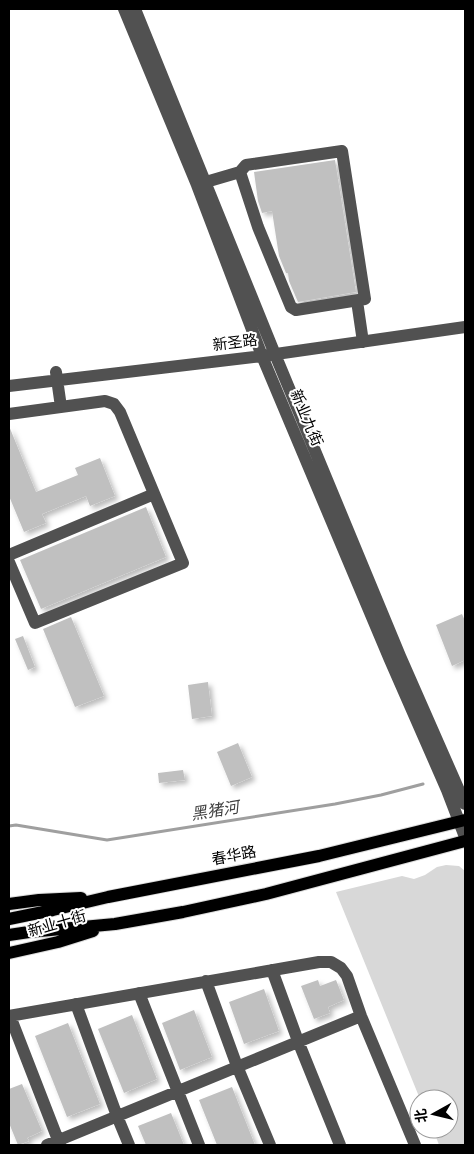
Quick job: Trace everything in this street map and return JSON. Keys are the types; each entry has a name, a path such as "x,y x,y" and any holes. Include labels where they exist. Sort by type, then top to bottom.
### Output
{"main road":[{"name":"春华路","path":"9,919 108,897 319,856 462,821"},
{"path":"9,935 115,924 183,912 266,894 465,841"},
{"name":"新业十街","path":"9,904 39,900 108,897"},
{"name":"新业十街","path":"9,953 58,942 115,924"}],"street":[{"name":"新业九街","path":"124,9 274,350 400,656 465,804"},
{"name":"新业九街","path":"135,9 201,183 261,353 462,821 465,837"},
{"path":"201,183 240,172 246,165 342,151 365,300 302,310 296,310 291,307 258,227 240,172"},
{"path":"357,301 362,338"},
{"name":"新圣路","path":"362,338 465,320"},
{"name":"新圣路","path":"9,378 57,376 465,327"},
{"path":"57,376 61,407"},
{"name":"新圣路","path":"9,386 57,376"},
{"path":"9,414 105,401 114,404 120,412 183,563 35,623 9,562"},
{"path":"9,555 154,494"},
{"path":"361,1016 117,1116 55,1144 9,1016 319,962 331,962 341,968 347,976 361,1016 415,1145"},
{"path":"272,970 340,1145"},
{"path":"206,981 237,1066 270,1145"},
{"path":"139,993 199,1145"},
{"path":"76,1004 129,1145"}],"shaded area":[{"path":"446,865 459,866 465,871 465,1145 439,1145 437,1139 459,1139 459,1089 416,1089 336,892 402,876 414,879 425,875 437,867"}],"building":[{"path":"335,160 356,292 298,302 289,281 288,273 286,273 279,256 272,211 262,213 258,201 254,172"},
{"path":"9,426 36,492 78,475 75,468 100,458 115,496 90,506 86,496 42,514 46,523 24,532 9,496"},
{"path":"146,507 166,557 41,609 20,560"},
{"path":"462,614 465,621 465,660 452,666 436,625"},
{"path":"71,617 104,696 75,707 43,629"},
{"path":"23,636 35,667 28,670 15,639"},
{"path":"208,682 212,716 192,719 188,685"},
{"path":"238,743 252,777 231,786 217,752"},
{"path":"183,770 185,780 159,783 158,773"},
{"path":"318,980 320,986 336,980 344,1000 328,1007 330,1013 314,1019 301,986"},
{"path":"264,989 279,1031 244,1044 229,1002"},
{"path":"194,1010 212,1057 180,1070 162,1023"},
{"path":"132,1015 157,1079 124,1093 98,1029"},
{"path":"68,1023 100,1104 67,1117 35,1036"},
{"path":"22,1084 42,1131 27,1138 29,1141 18,1145 9,1123 9,1089"},
{"path":"232,1087 255,1145 217,1145 199,1100"},
{"path":"171,1113 184,1145 146,1145 138,1126"}],"waterway":[{"name":"黑猪河","path":"9,826 16,825 107,840 335,804 423,784"}]}
